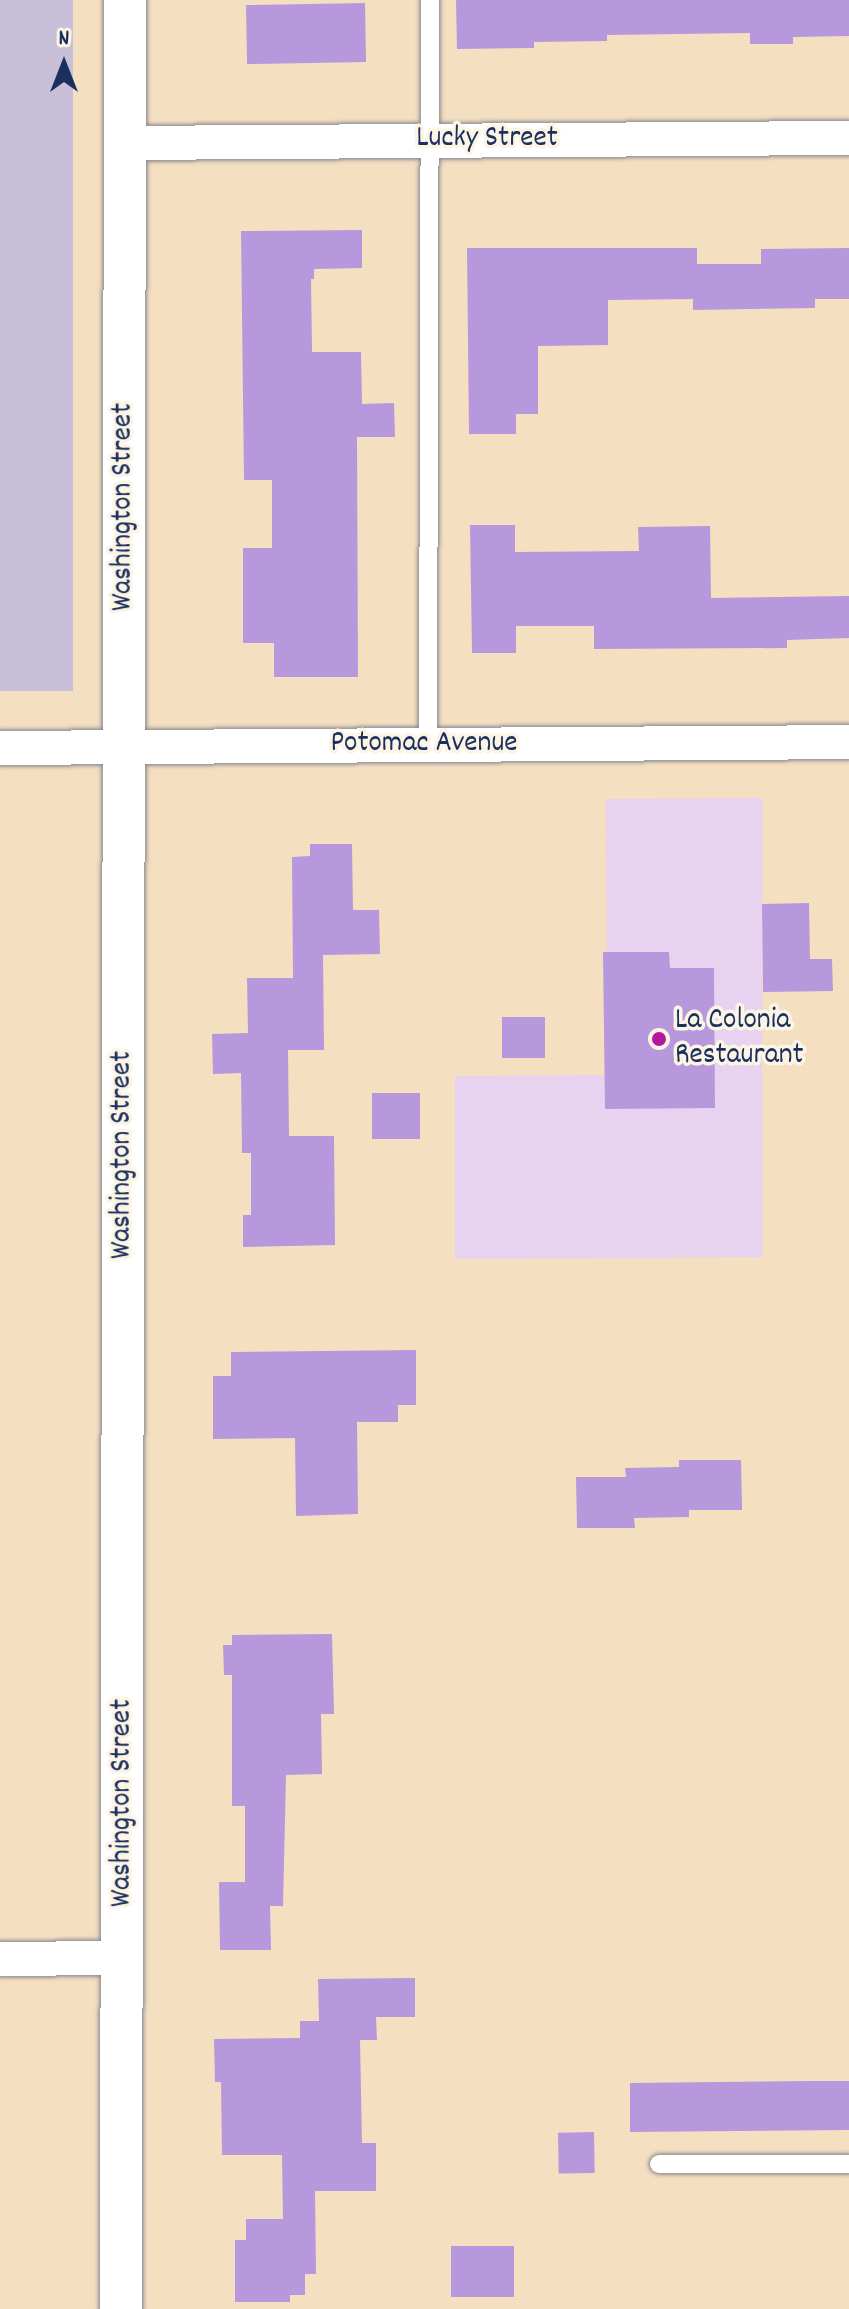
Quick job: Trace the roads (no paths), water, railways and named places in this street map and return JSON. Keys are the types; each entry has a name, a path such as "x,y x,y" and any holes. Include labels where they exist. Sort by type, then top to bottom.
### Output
{"street":[{"name":"Washington Street","path":"121,2309 125,0"},
{"name":"Lucky Street","path":"125,143 849,138"},
{"name":"Potomac Avenue","path":"0,748 849,742"},
{"path":"0,1959 124,1958"}],"lane":[{"path":"428,745 430,0"},
{"path":"659,2164 849,2164"}],"place":[{"name":"La Colonia Restaurant","path":"659,1039"}]}
